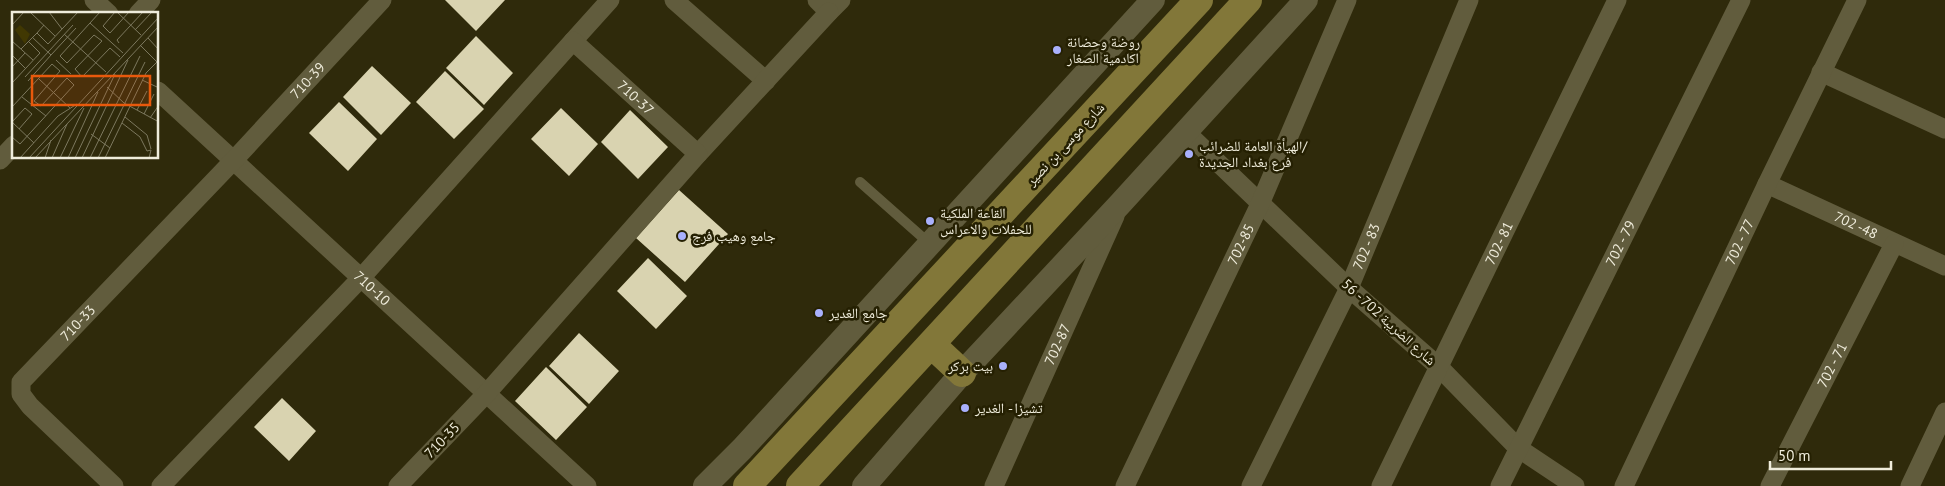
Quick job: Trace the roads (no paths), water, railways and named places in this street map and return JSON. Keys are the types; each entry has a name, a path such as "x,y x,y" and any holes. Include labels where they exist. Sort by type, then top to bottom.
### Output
{"main road":[{"name":"شارع موسى بن نصير","path":"747,486 1199,0"},
{"path":"800,486 1248,0"},
{"path":"931,344 962,373"}],"street":[{"path":"94,0 107,12"},
{"path":"140,12 151,0"},
{"name":"710-39","path":"233,161 382,0"},
{"path":"161,486 361,278 610,0"},
{"path":"674,0 766,81"},
{"path":"705,486 742,449 1153,0"},
{"path":"869,482 962,373 1120,204 1306,0"},
{"name":"702-85","path":"1125,486 1260,204 1347,0"},
{"name":"702 - 83","path":"1251,486 1349,288 1469,0"},
{"name":"702- 81","path":"1381,486 1617,0"},
{"name":"702 - 79","path":"1500,486 1741,0"},
{"name":"702 - 77","path":"1624,486 1766,184 1857,0"},
{"path":"486,394 698,154 766,81 829,4"},
{"name":"710-37","path":"573,40 698,154"},
{"path":"1821,72 1945,129"},
{"name":"710-10","path":"159,92 586,486"},
{"name":"شارع الضريبة 702 - 56","path":"1185,131 1349,288 1438,367 1518,448 1575,486"},
{"name":"710-33","path":"114,486 30,406 21,394 21,382 233,161"},
{"name":"702 -48","path":"1766,184 1945,266"},
{"name":"702-87","path":"994,486 1120,204"},
{"name":"702 - 71","path":"1770,486 1894,244"},
{"name":"710-35","path":"398,486 486,394"},
{"path":"1910,486 1945,412"}],"lane":[{"path":"860,182 930,244"}],"place":[{"name":"روضة وحضانة اكادمية الصغار","path":"1057,50"},
{"name":"الهيأة العامة للضرائب/ فرع بغداد الجديدة","path":"1189,154"},
{"name":"القاعة الملكية للحفلات والاعراس","path":"930,221"},
{"name":"جامع وهيب فرج","path":"682,236"},
{"name":"جامع الغدير","path":"819,313"},
{"name":"بيت بركر","path":"1003,366"},
{"name":"تشيزا - الغدير","path":"965,408"}]}
